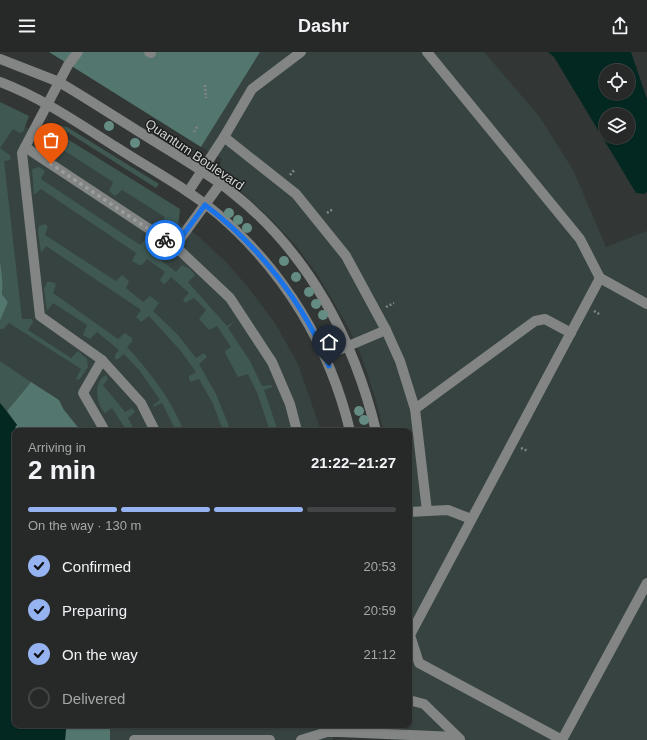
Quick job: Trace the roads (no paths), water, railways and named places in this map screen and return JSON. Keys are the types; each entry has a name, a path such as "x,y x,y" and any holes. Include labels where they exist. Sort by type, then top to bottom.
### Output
{"street":[{"path":"78,52 59,82 22,154 40,316 102,360 141,403 154,428"},
{"path":"188,192 224,137 252,89 301,52"},
{"path":"427,52 580,239 600,278 647,304"},
{"name":"Quantum Boulevard","path":"0,59 59,82 201,171 220,184 260,218 293,254 322,296 349,346 364,385 375,428"},
{"path":"0,82 28,94 48,105 188,192 245,239 278,277 308,322 325,356 337,386 349,428"},
{"path":"224,137 296,194 346,256 386,330 400,361 415,409 426,511"},
{"path":"25,147 175,246 230,298 272,362 290,404 296,428"},
{"path":"175,246 220,184"},
{"path":"412,631 600,278"},
{"path":"415,409 535,320 545,319 571,333"},
{"path":"325,356 386,330"},
{"path":"102,360 83,392 103,428"},
{"path":"412,512 448,510 471,519"},
{"path":"412,642 418,663 562,740 647,583"},
{"path":"412,701 424,704 460,739"},
{"path":"301,740 327,732 383,733 460,739"},
{"path":"134,740 270,740"}]}
